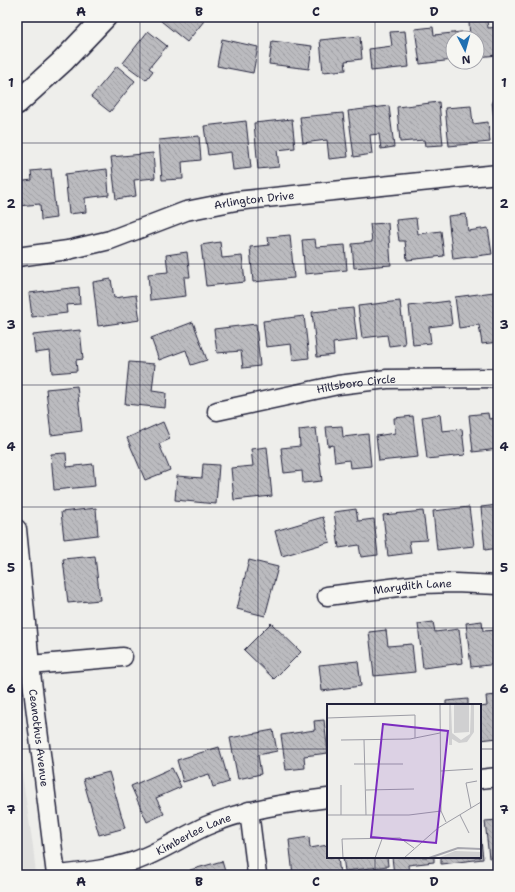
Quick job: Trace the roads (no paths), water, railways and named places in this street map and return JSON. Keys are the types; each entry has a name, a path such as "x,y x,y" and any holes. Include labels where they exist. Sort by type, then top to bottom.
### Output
{"street":[{"path":"17,103 63,61 105,17"},
{"name":"Arlington Drive","path":"17,257 68,250 110,240 186,211 236,201 498,174"},
{"name":"Hillsboro Circle","path":"217,411 338,385 387,379 498,378"},
{"name":"Ceanothus Avenue","path":"17,529 30,665 56,875"},
{"name":"Marydith Lane","path":"326,596 422,584 455,583 498,585"},
{"path":"30,665 123,657"},
{"path":"481,779 498,776"},
{"name":"Kimberlee Lane","path":"60,875 98,870 135,861 169,846 206,826 249,811 327,798"},
{"path":"249,811 257,875"}]}
